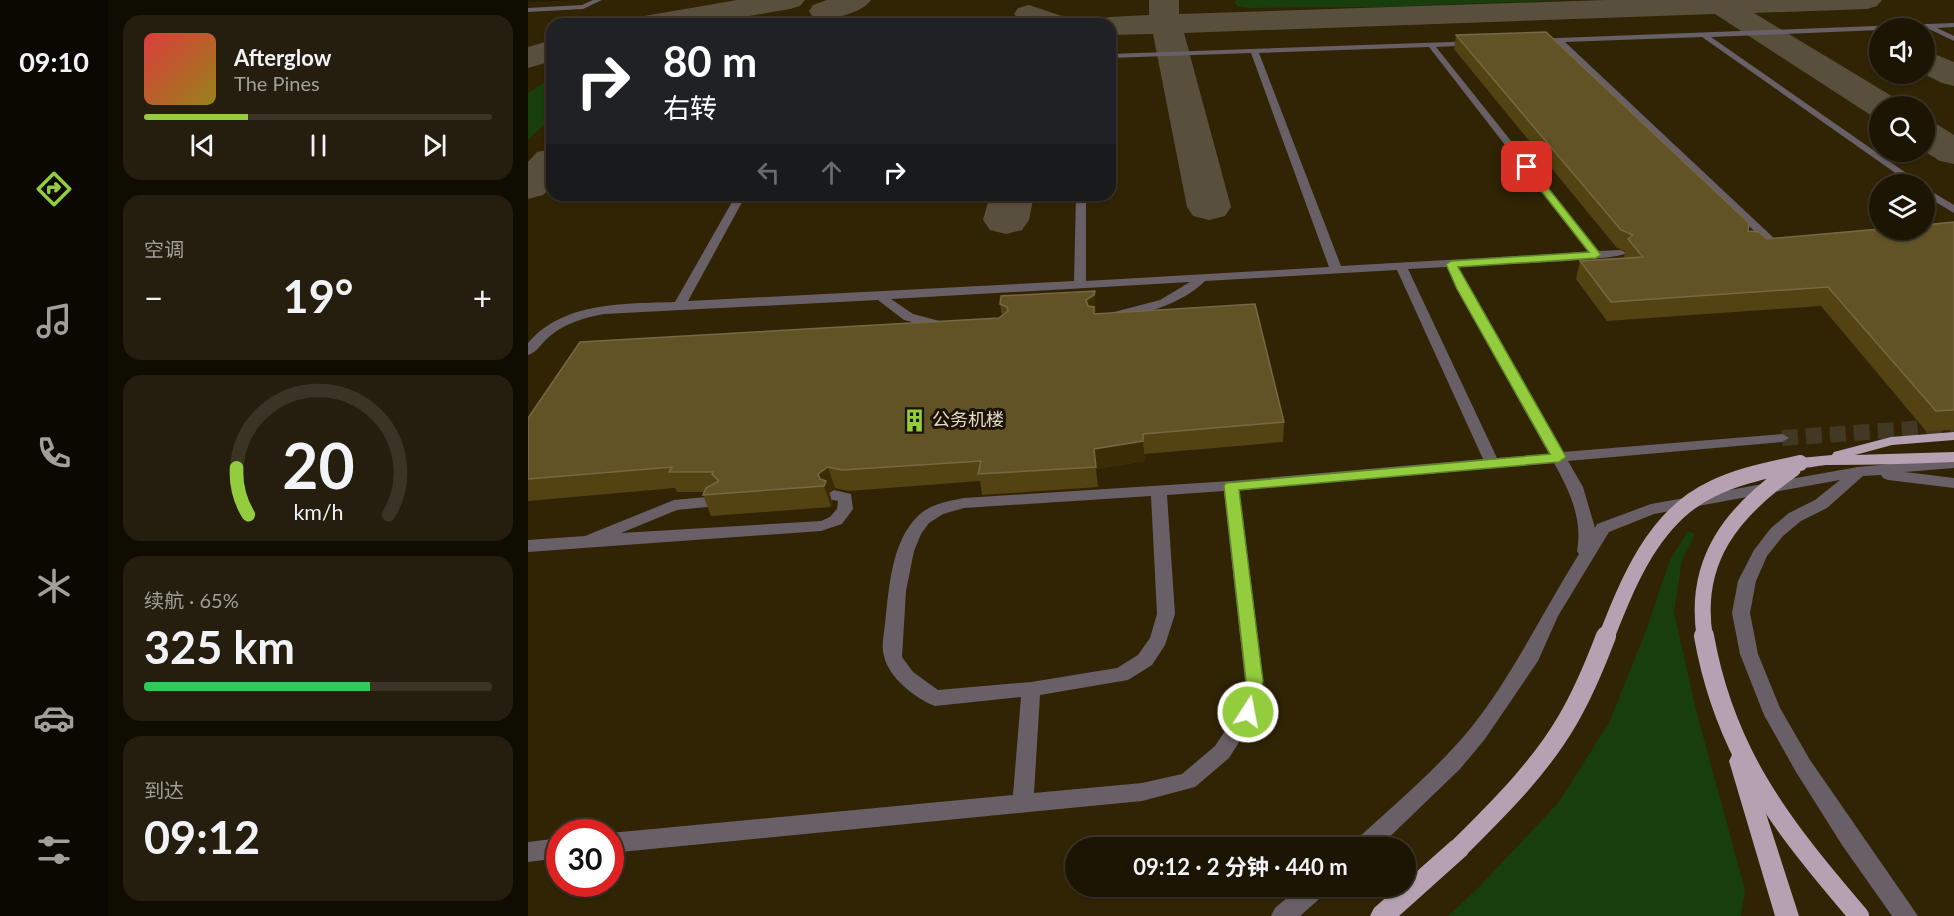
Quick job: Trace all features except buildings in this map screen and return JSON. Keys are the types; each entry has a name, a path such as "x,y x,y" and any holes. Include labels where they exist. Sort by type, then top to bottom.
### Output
{"main road":[{"path":"1382,916 1459,849 1509,798 1544,756 1568,721 1586,688 1634,576 1658,532 1678,512 1701,495 1755,474 1891,441 1954,436"},
{"path":"1822,459 1905,460 1954,457"},
{"path":"1787,916 1715,688 1705,648 1701,612 1704,581 1714,551 1728,528 1763,492 1800,464"},
{"path":"1730,732 1751,774 1783,823 1815,866 1859,916"}],"street":[{"path":"528,10 577,8 599,0"},
{"path":"1935,27 1954,26"},
{"path":"1523,42 1869,29"},
{"path":"1935,30 1954,39"},
{"path":"1704,35 1903,174"},
{"path":"1558,40 1773,243"},
{"path":"1116,56 1489,43"},
{"path":"1431,45 1596,255"},
{"path":"1254,51 1336,269"},
{"path":"1935,197 1954,210"},
{"path":"680,304 738,201"},
{"path":"1080,283 1081,201"},
{"path":"1757,244 1796,242"},
{"path":"528,351 545,331 566,319 617,308 881,296 1621,253"},
{"path":"1451,264 1559,457 1585,511 1588,539 1582,559"},
{"path":"1401,266 1492,463"},
{"path":"1106,318 1156,307 1194,286 1203,276"},
{"path":"881,296 891,307 906,317 928,324 954,328"},
{"path":"1159,492 1166,614 1159,640 1145,660 1121,675 1031,689 935,698 915,686 899,668 893,658 892,647 903,558 912,534 922,521 936,510 964,503 1159,492 1782,438"},
{"path":"1375,837 1453,763 1478,734 1531,656 1550,615 1582,559 1603,528 1651,509 1858,472 1954,464"},
{"path":"1906,916 1850,838 1803,766 1771,710 1749,654 1741,614 1747,581 1760,554 1776,532 1795,517 1821,504 1858,472 1954,483"},
{"path":"624,842 1142,792 1188,781 1222,752 1248,712 1254,681 1231,486"},
{"path":"528,546 821,526 837,521 842,516 846,503 845,498 834,495"},
{"path":"587,541 674,505 717,501"},
{"path":"1023,804 1031,689"},
{"path":"528,852 546,850"},
{"path":"1283,916 1305,897"}],"shaded area":[{"path":"578,0 1954,0 1954,916 528,916 528,2"}],"green space":[{"path":"1237,0 1565,0 1382,7 1250,8 1237,6 1234,2"},
{"path":"546,82 546,123 528,140 528,93"},
{"path":"1688,531 1695,534 1682,560 1674,612 1696,710 1745,890 1741,916 1448,916 1478,888 1558,803 1609,723 1646,630 1670,560"}],"taxiway":[{"path":"685,18 790,0"},
{"path":"824,11 856,0"},
{"path":"1164,0 1163,9 1166,24"},
{"path":"1721,5 1867,0"},
{"path":"1716,2 1721,5"},
{"path":"1166,24 1721,5"},
{"path":"1721,5 1869,98"},
{"path":"1029,14 1039,18"},
{"path":"1116,26 1166,24"},
{"path":"1166,24 1209,207"},
{"path":"528,58 546,52"},
{"path":"1935,66 1954,76"},
{"path":"1935,140 1954,152"},
{"path":"528,186 546,167"},
{"path":"1006,220 1011,201"}],"tunnel":[{"path":"1782,438 1954,426"}],"place":[{"name":"公务机楼","path":"914,420"}],"route":[{"path":"1248,712 1254,681 1231,486 1559,457 1451,264 1596,255 1527,167"}]}
